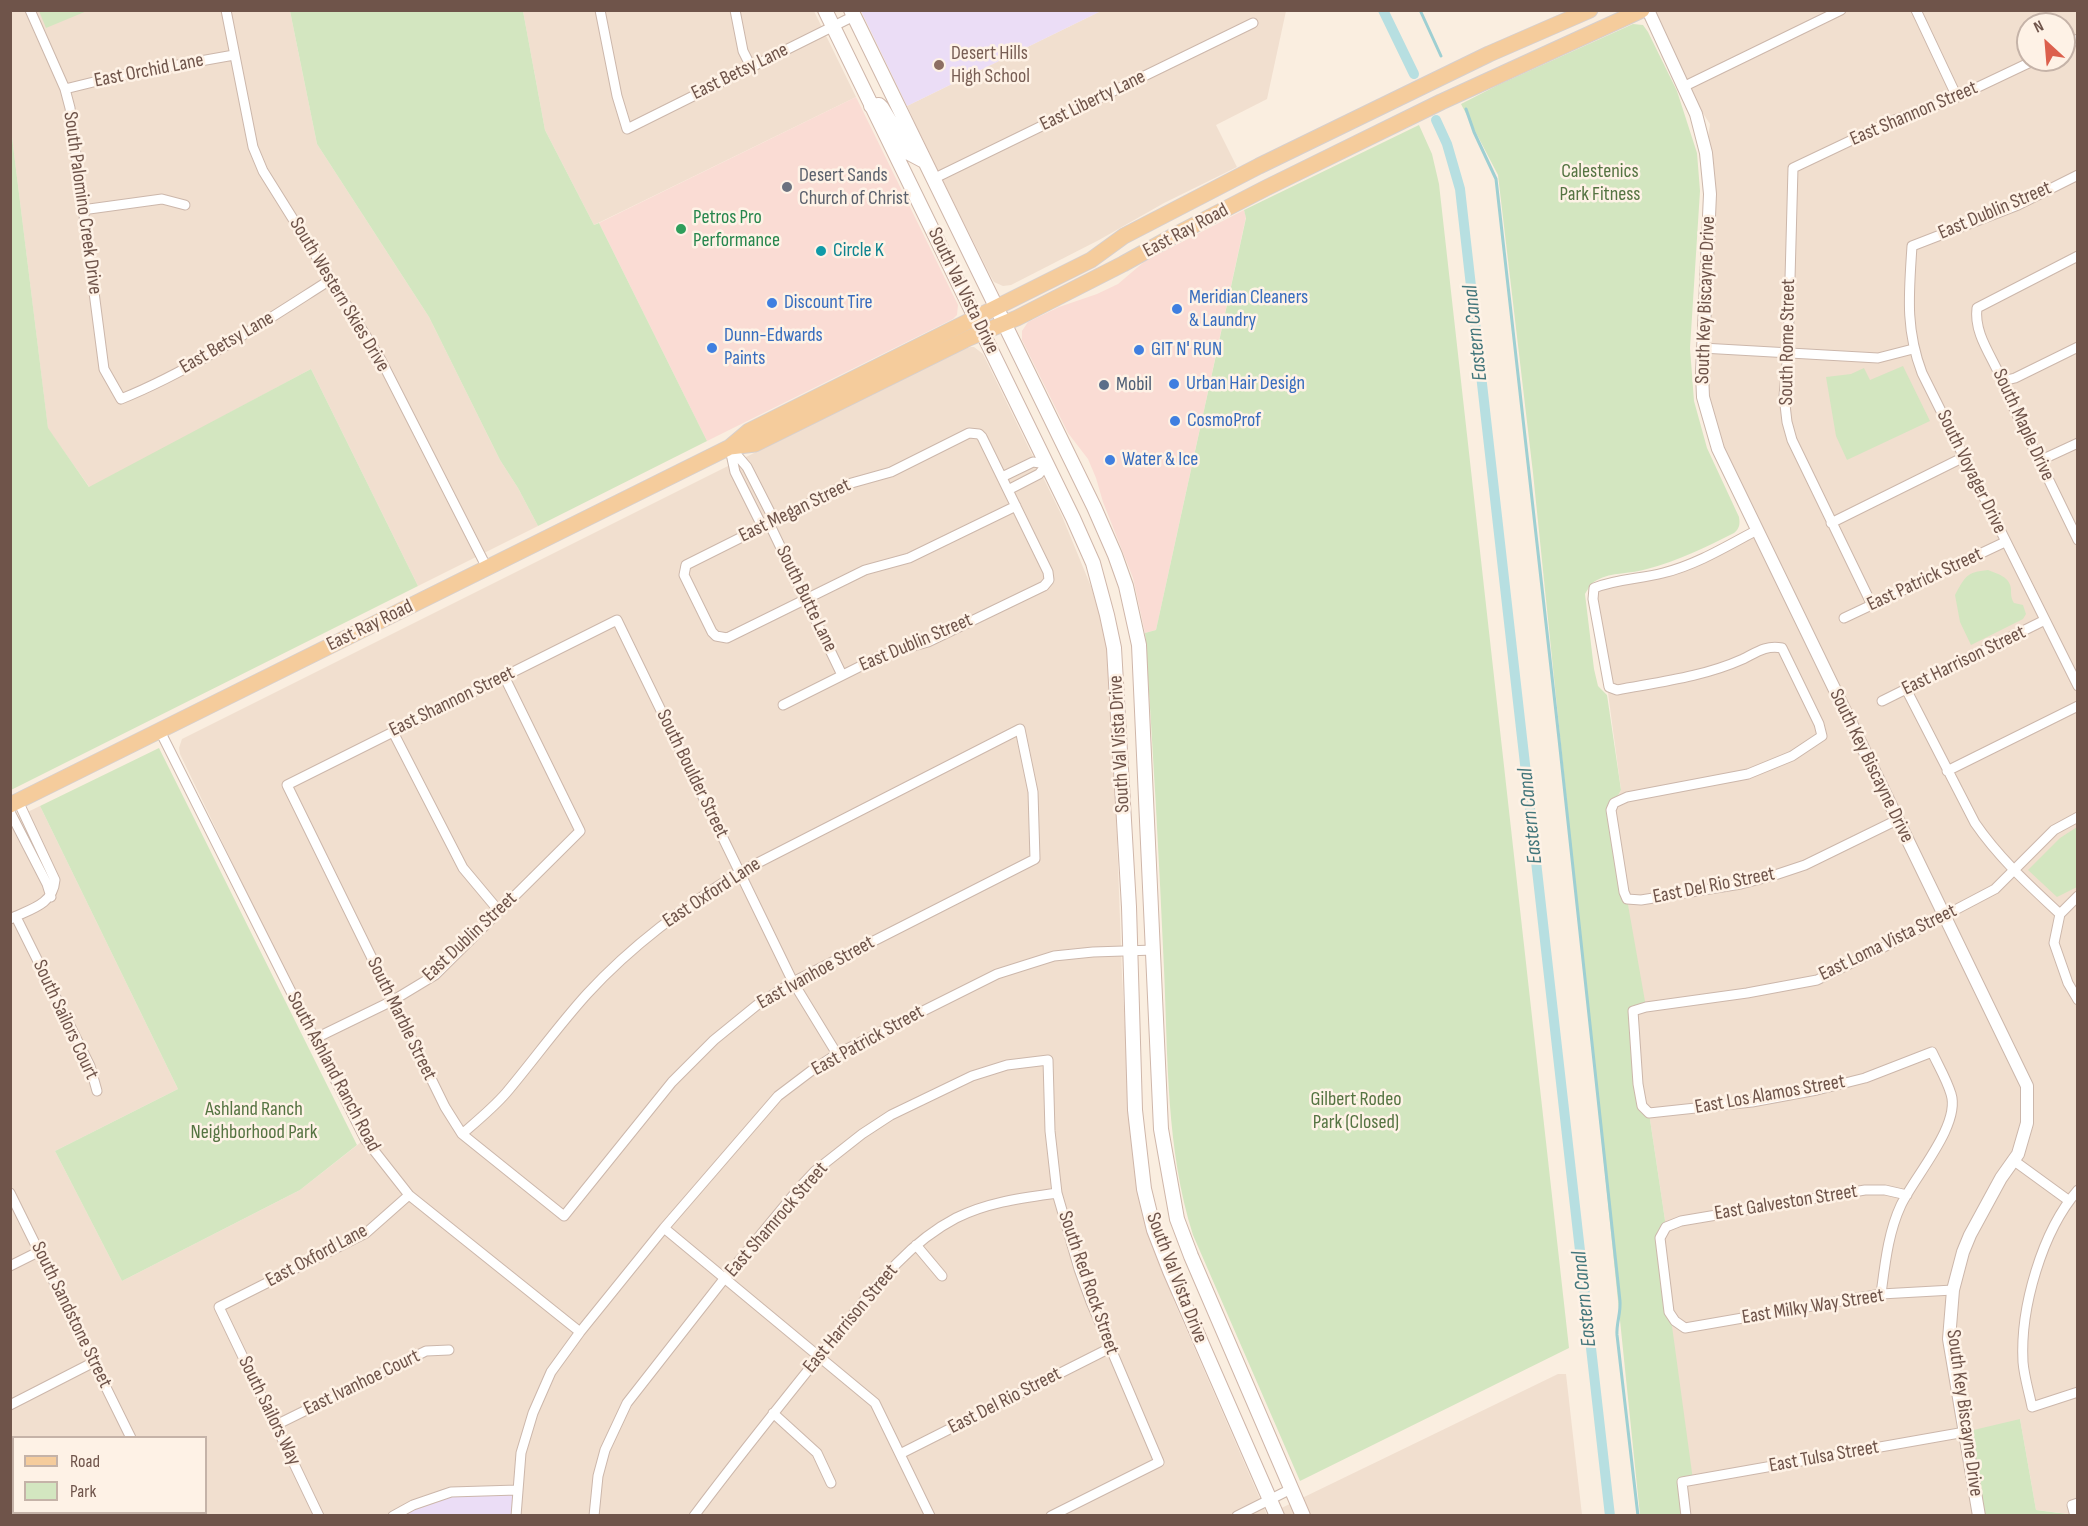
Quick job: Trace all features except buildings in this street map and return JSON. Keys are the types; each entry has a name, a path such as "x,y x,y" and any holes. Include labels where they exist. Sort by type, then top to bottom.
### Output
{"main road":[{"name":"South Val Vista Drive","path":"825,10 1077,527 1093,563 1102,593 1114,648 1130,951 1135,1110 1144,1189 1154,1230 1170,1271 1276,1515"},
{"name":"East Ray Road","path":"13,806 730,447 749,431 1091,260 1124,236 1259,166 1489,54 1590,10"},
{"name":"East Ray Road","path":"730,447 755,444 1003,324 1123,264 1206,219 1441,102 1642,10"},
{"name":"South Val Vista Drive","path":"852,13 1068,454 1115,555 1126,586 1138,645 1142,704 1161,1129 1177,1219 1303,1515"},
{"path":"872,106 879,105 882,108 909,153 924,161"},
{"path":"1206,219 1208,208 1213,202 1247,184 1259,166"},
{"path":"1047,464 1068,454"},
{"path":"1118,707 1142,704"}],"street":[{"name":"South Palomino Creek Drive","path":"30,10 65,89 70,108 104,369 121,399"},
{"name":"South Western Skies Drive","path":"226,10 253,147 263,171 381,360 488,568"},
{"name":"East Betsy Lane","path":"600,10 617,96 627,129 832,26 852,13"},
{"path":"735,10 743,51 751,67"},
{"name":"South Key Biscayne Drive","path":"1648,10 1685,86 1701,130 1706,153 1709,183 1702,348 1703,397 1718,449 2027,1086 2027,1123 2018,1154 2001,1178 1970,1235 1953,1290 1949,1339 1978,1515"},
{"path":"1685,86 1841,10"},
{"path":"1916,10 1957,97"},
{"name":"East Liberty Lane","path":"933,179 1253,23"},
{"name":"East Orchid Lane","path":"65,89 122,75 234,55"},
{"name":"East Shannon Street","path":"1793,168 1892,121 1957,97 2016,69"},
{"name":"South Rome Street","path":"1793,168 1788,352 1784,396 1787,422 1792,440 1872,605"},
{"name":"East Dublin Street","path":"1912,246 2018,205 2078,175"},
{"path":"82,210 162,199 185,205"},
{"name":"South Voyager Drive","path":"1912,246 1908,314 1913,350 1962,458 2078,687"},
{"name":"South Maple Drive","path":"2077,536 1977,328 1977,308 2078,255"},
{"name":"East Betsy Lane","path":"121,399 142,391 243,336 330,280"},
{"path":"2003,381 2015,378 2078,347"},
{"path":"1702,348 1878,358 1913,350"},
{"name":"East Megan Street","path":"806,599 727,638 721,638 712,632 684,575 685,569 690,562 848,484 891,472 969,433 982,437 1002,477"},
{"path":"2040,461 2078,443"},
{"name":"South Butte Lane","path":"730,447 747,467 768,523 842,675"},
{"path":"1831,522 1962,458"},
{"path":"806,599 865,570 909,558 1016,506 1002,477 1033,462 1047,464"},
{"path":"1008,490 1039,474 1047,464"},
{"name":"East Dublin Street","path":"783,705 885,654 928,642 1044,586 1049,580 1048,572 1016,506"},
{"name":"East Del Rio Street","path":"1757,530 1694,562 1664,573 1604,584 1594,588 1593,599 1609,687 1617,690 1707,673 1770,646 1782,648 1819,724 1822,736 1792,756 1748,774 1627,797 1614,803 1611,810 1627,899 1641,900 1730,886 1773,876 1805,865 1897,820"},
{"name":"East Patrick Street","path":"1844,618 2005,542"},
{"name":"East Shannon Street","path":"287,785 617,620"},
{"name":"South Boulder Street","path":"617,620 793,982 837,1054"},
{"name":"East Harrison Street","path":"1882,701 2045,620"},
{"name":"East Dublin Street","path":"314,1039 392,1001 435,975 580,831 504,676"},
{"path":"1906,689 1975,823 2014,872 2060,914"},
{"path":"1947,771 2078,706"},
{"name":"East Oxford Lane","path":"462,1134 505,1095 534,1056 588,993 650,933 740,872 1020,729"},
{"name":"East Ivanhoe Street","path":"564,1216 672,1082 714,1040 757,1005 793,982 1035,859 1034,792 1020,729"},
{"name":"South Ashland Ranch Road","path":"160,731 365,1139 409,1195 580,1332"},
{"path":"393,732 463,868 499,911"},
{"name":"South Marble Street","path":"287,785 445,1107 462,1134 564,1216"},
{"path":"13,806 42,850 55,877 54,891 48,901 13,918"},
{"path":"13,806 51,897"},
{"name":"East Loma Vista Street","path":"1642,1106 1638,1084 1633,1011 1817,980 1995,889 2054,830 2078,817"},
{"path":"33,856 42,850"},
{"path":"2078,897 2060,914 2054,943 2068,982 2078,1000"},
{"name":"South Sailors Court","path":"13,918 90,1066 98,1091"},
{"name":"East Patrick Street","path":"580,1332 664,1228 778,1096 811,1071 837,1054 997,974 1054,956 1154,950"},
{"name":"East Los Alamos Street","path":"1642,1106 1649,1113 1659,1113 1752,1102 1817,1090 1864,1078 1932,1052 1952,1095 1952,1115 1907,1195"},
{"name":"South Red Rock Street","path":"1048,1060 1050,1131 1057,1193 1078,1269 1159,1462 1051,1515"},
{"name":"East Shamrock Street","path":"594,1515 598,1476 605,1450 627,1403 724,1279 800,1187 829,1159 891,1115 972,1076 1007,1065 1048,1060"},
{"path":"2013,1160 2068,1200"},
{"name":"East Galveston Street","path":"1675,1322 1669,1312 1660,1238 1666,1227 1681,1221 1865,1190 1885,1190 1907,1195"},
{"path":"2078,1190 2068,1200 2047,1242 2032,1284 2024,1322 2023,1363 2032,1407 2078,1392"},
{"name":"South Sandstone Street","path":"10,1193 131,1436"},
{"name":"East Harrison Street","path":"694,1515 773,1413 892,1267 916,1245 954,1219 983,1206 1057,1193"},
{"name":"East Oxford Lane","path":"219,1307 366,1233 409,1195"},
{"path":"1881,1294 1888,1245 1901,1204 1907,1195"},
{"path":"664,1228 875,1403 930,1515"},
{"path":"916,1245 942,1276"},
{"path":"10,1266 40,1251"},
{"name":"East Milky Way Street","path":"1675,1322 1685,1328 1881,1294 1953,1290"},
{"name":"South Sailors Way","path":"219,1307 319,1515"},
{"path":"516,1515 521,1453 533,1413 551,1372 580,1332"},
{"name":"East Del Rio Street","path":"900,1454 1110,1348"},
{"name":"East Ivanhoe Court","path":"276,1425 426,1351 449,1350"},
{"path":"10,1405 94,1362"},
{"path":"773,1413 818,1453 831,1483"},
{"name":"East Tulsa Street","path":"1686,1515 1682,1482 1965,1432"},
{"path":"1237,1515 1291,1489"},
{"path":"393,1515 413,1505 451,1492 517,1490"},
{"path":"2074,1515 2075,1504"}],"shaded area":[{"path":"10,11 290,11 317,144 429,317 500,460 538,526 418,586 311,369 90,488 48,429 11,129"},
{"path":"523,11 814,11 856,97 594,225 545,130"},
{"name":"Desert Hills High School","path":"861,11 1101,11 907,106"},
{"path":"1101,11 1286,11 1267,99 1216,125 1237,167 1164,203 1099,240 1011,285 1003,286 994,282 990,275 907,106"},
{"path":"1654,11 2077,11 2077,1515 2036,1510 2020,1419 1979,1515 1686,1515 1669,1312 1660,1238 1666,1227 1649,1113 1642,1106 1627,899 1611,810 1621,790 1594,588 1664,573 1757,530 1708,419 1706,153 1710,124 1685,86"},
{"path":"856,97 958,305 957,315 707,441 599,223"},
{"path":"1244,210 1246,217 1156,630 1145,633 1133,578 1096,478 1088,459 1068,433 1022,340 1022,331 1028,322 1118,284 1145,261"},
{"path":"974,347 983,354 1062,516 1092,589 1103,627 1111,673 1122,975 1131,1131 1158,1256 1174,1301 1267,1515 1558,1374 1566,1374 1582,1515 11,1516 11,820 40,806 178,1089 55,1151 122,1281 300,1190 365,1139 180,754 182,739 962,349"},
{"path":"517,1490 516,1515 393,1516 451,1492"}],"green space":[{"path":"39,11 87,11 46,28"},
{"path":"290,11 523,11 545,130 594,225 599,223 707,441 538,526 500,460 429,317 317,144"},
{"name":"Calestenics Park Fitness","path":"1633,24 1643,25 1648,32 1677,91 1697,153 1700,191 1690,348 1694,401 1707,448 1739,517 1738,528 1734,533 1681,558 1658,566 1603,577 1593,583 1585,594 1594,669 1598,686 1607,695 1621,790 1614,803 1627,899 1646,1007 1633,1012 1638,1084 1649,1113 1666,1227 1660,1238 1693,1480 1683,1482 1686,1515 1640,1515 1533,473 1498,175 1461,104"},
{"name":"Gilbert Rodeo Park (Closed)","path":"1419,125 1432,154 1439,184 1569,1348 1300,1481 1193,1235 1184,1203 1170,1104 1158,843 1145,633 1156,630 1246,218 1244,210"},
{"path":"11,129 48,428 89,487 311,369 418,586 11,790"},
{"path":"1903,366 1930,421 1847,460 1836,436 1826,377 1851,374 1864,368 1870,380"},
{"path":"1988,570 2003,576 2010,585 2014,603 2023,605 2026,614 2023,619 1971,645 1960,622 1955,595 1967,576"},
{"name":"Ashland Ranch Neighborhood Park","path":"159,748 357,1145 300,1190 122,1281 55,1151 178,1089 40,806"},
{"path":"2077,827 2077,887 2057,897 2028,870 2060,838"},
{"path":"2020,1419 2036,1510 2075,1515 1979,1515 1965,1432"}],"waterway":[{"name":"Eastern Canal","path":"1383,10 1414,74"},
{"path":"1420,10 1441,56"},
{"path":"1466,109 1496,179 1620,1301 1617,1335 1638,1516"},
{"name":"Eastern Canal","path":"1436,120 1447,144 1460,189 1610,1516"}],"place":[{"name":"Desert Hills High School","path":"939,65"},
{"name":"Desert Sands Church of Christ","path":"787,187"},
{"name":"Petros Pro Performance","path":"681,229"},
{"name":"Circle K","path":"821,251"},
{"name":"Discount Tire","path":"772,303"},
{"name":"Meridian Cleaners & Laundry","path":"1177,309"},
{"name":"Dunn-Edwards Paints","path":"712,348"},
{"name":"GIT N' RUN","path":"1139,350"},
{"name":"Urban Hair Design","path":"1174,384"},
{"name":"Mobil","path":"1104,385"},
{"name":"CosmoProf","path":"1175,421"},
{"name":"Water & Ice","path":"1110,460"}]}
